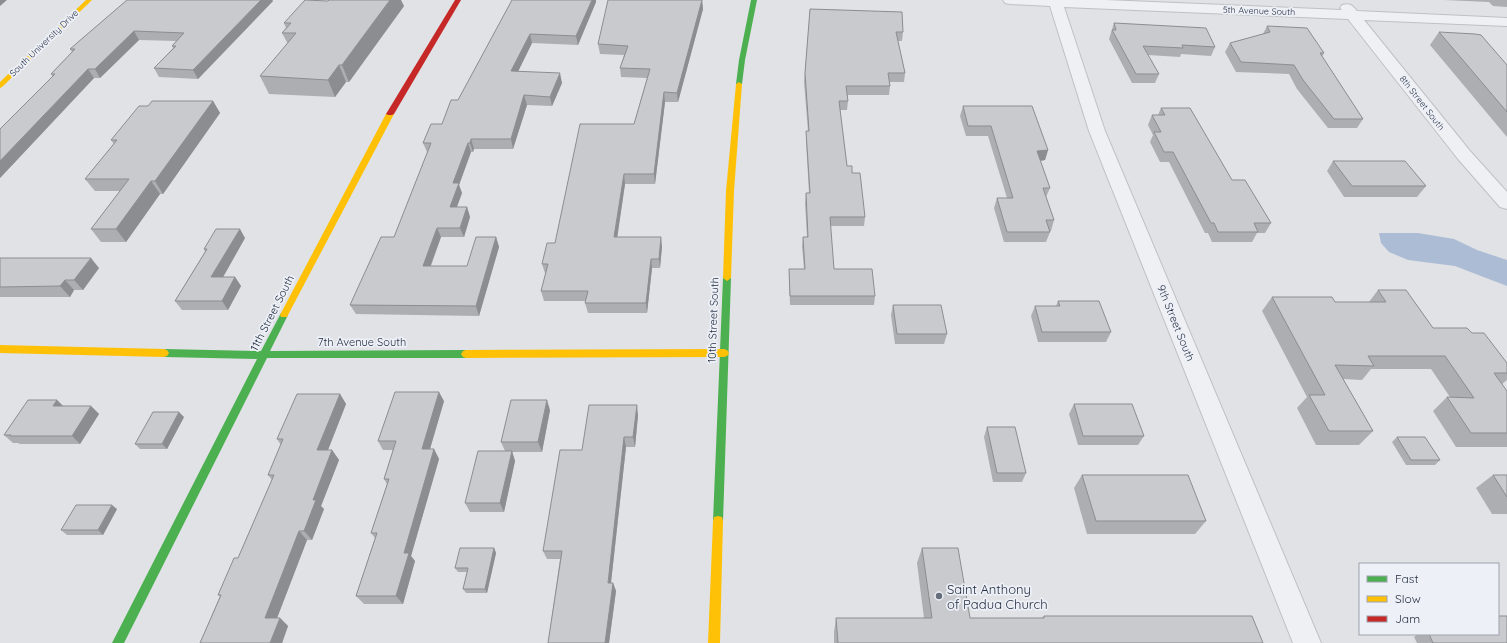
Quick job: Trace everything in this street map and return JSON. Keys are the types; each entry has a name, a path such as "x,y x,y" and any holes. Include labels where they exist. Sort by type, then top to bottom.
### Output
{"street":[{"name":"South University Drive","path":"0,86 89,0"},
{"name":"11th Street South","path":"118,643 173,531 351,183 427,48 458,0"},
{"name":"10th Street South","path":"714,643 718,572 730,191 736,112 742,60 754,0"},
{"name":"5th Avenue South","path":"1010,0 1507,22"},
{"name":"8th Street South","path":"1341,0 1464,155 1507,203"},
{"name":"9th Street South","path":"1056,1 1097,131 1276,563 1307,643"},
{"name":"7th Avenue South","path":"0,349 264,354 724,352"}],"water":[{"path":"1379,233 1418,233 1454,239 1477,250 1507,260 1507,286 1455,266 1408,260 1389,252 1381,243"}],"building":[{"path":"127,0 261,0 193,70 154,68 176,46 172,46 184,33 134,31 95,69 88,69 0,161 0,129 55,74 51,74 75,49 70,49"},
{"path":"305,0 390,0 342,65 339,65 328,80 260,76 296,33 282,33 291,23 284,23"},
{"path":"512,0 592,0 576,36 530,34 511,71 560,73 550,97 524,95 511,139 471,139 470,143 468,143 453,183 459,183 450,207 467,207 460,228 437,228 423,266 467,266 476,237 496,237 476,306 350,305 381,237 394,237 431,143 423,143 431,124 442,124 451,100 458,100"},
{"path":"608,0 702,0 677,93 664,92 654,174 624,174 614,237 661,237 659,259 651,259 646,303 585,303 588,291 541,291 548,264 542,264 547,243 555,243 580,124 634,124 650,69 620,68 628,46 598,44"},
{"path":"810,9 902,12 903,32 896,32 905,73 888,73 890,86 846,86 848,101 839,101 847,166 852,166 852,173 860,173 865,217 830,217 834,269 872,269 875,296 790,296 789,269 805,269 803,237 808,237 806,193 810,193 806,131 809,131 805,73"},
{"path":"1114,23 1206,28 1215,47 1182,45 1183,48 1143,46 1159,74 1136,74 1112,30 1116,30"},
{"path":"1267,26 1307,28 1324,53 1320,53 1363,119 1334,119 1303,80 1294,65 1241,62 1230,43 1270,32"},
{"path":"1439,32 1481,35 1507,65 1507,112"},
{"path":"152,101 213,101 155,181 151,181 116,229 91,229 129,179 85,179 117,140 111,140 139,106 148,106"},
{"path":"963,106 1032,106 1048,150 1037,151 1050,188 1043,188 1054,220 1046,220 1050,232 1007,232 997,198 1013,198 991,126 968,126"},
{"path":"1161,108 1190,108 1232,180 1245,180 1271,223 1254,223 1258,232 1218,232 1214,223 1211,223 1173,152 1164,152 1154,132 1161,132 1152,115 1165,115"},
{"path":"1333,161 1405,161 1426,186 1352,186"},
{"path":"216,229 240,229 211,277 235,277 222,301 175,301 207,249 204,249"},
{"path":"0,258 91,258 74,280 65,280 60,286 0,287"},
{"path":"1378,290 1406,290 1433,328 1467,328 1472,333 1484,333 1507,363 1507,373 1494,373 1507,391 1507,433 1471,433 1447,397 1474,398 1445,356 1368,356 1374,366 1335,365 1373,431 1329,431 1309,395 1325,395 1272,297 1332,297 1335,302 1386,302"},
{"path":"1058,301 1099,301 1111,332 1042,332 1035,306 1060,306"},
{"path":"893,305 941,305 947,334 897,334"},
{"path":"395,392 439,392 422,449 434,449 404,553 409,553 396,596 356,596 377,533 371,533 389,479 384,479 396,441 378,441"},
{"path":"297,394 340,394 317,450 332,450 313,500 316,500 304,531 299,531 265,618 280,618 270,643 200,643 221,595 218,595 234,558 238,558 274,475 268,475 283,439 277,439"},
{"path":"28,400 57,400 53,406 91,406 72,436 4,435"},
{"path":"511,400 547,400 538,442 501,442"},
{"path":"1074,404 1132,404 1144,436 1083,436"},
{"path":"589,405 637,405 633,437 624,437 608,583 613,583 605,643 548,643 562,551 543,551 560,450 582,450"},
{"path":"153,412 179,412 162,444 135,444"},
{"path":"987,427 1015,427 1026,473 997,473"},
{"path":"1397,437 1425,437 1440,460 1411,460"},
{"path":"478,451 512,451 500,503 465,503"},
{"path":"1082,475 1188,475 1206,521 1096,521"},
{"path":"1493,475 1507,475 1507,497"},
{"path":"76,505 112,505 98,530 61,530"},
{"path":"460,548 494,548 485,589 463,589 468,568 455,568"},
{"path":"922,548 958,548 970,618 1044,618 1044,616 1252,616 1263,643 838,643 836,618 932,618"},
{"path":"1499,616 1507,616 1507,643 1433,643 1429,635 1499,635"}],"traffic: fast":[{"path":"739,84 742,60 754,0"},
{"path":"718,521 727,278"},
{"path":"118,643 284,315"},
{"path":"164,353 232,355 466,354"}],"traffic: slow":[{"path":"0,86 89,0"},
{"path":"727,278 730,191 739,84"},
{"path":"284,315 390,114"},
{"path":"0,349 164,353"},
{"path":"466,354 724,353"},
{"path":"714,643 718,521"}],"traffic: jam":[{"path":"390,114 458,0"}],"place":[{"name":"Saint Anthony of Padua Church","path":"939,596"}]}
